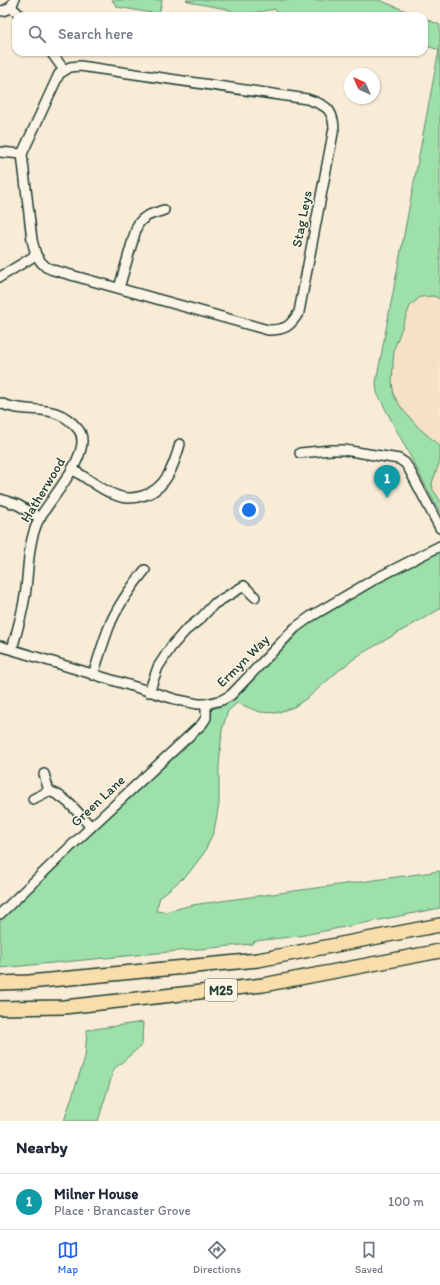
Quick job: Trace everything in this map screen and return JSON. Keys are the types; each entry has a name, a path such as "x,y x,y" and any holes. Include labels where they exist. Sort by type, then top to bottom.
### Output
{"highway":[{"name":"M25","path":"0,983 29,982 258,960 440,926"},
{"name":"M25","path":"0,1008 64,1007 263,985 440,951"}],"street":[{"path":"0,11 4,11 12,3 18,12"},
{"path":"0,276 36,255 32,240 22,154 56,80 64,70 54,56"},
{"name":"Stag Leys","path":"36,255 41,262 53,270 268,330 284,329 289,326 299,312 334,128 334,118 330,110 308,99 80,66 70,67 64,70"},
{"path":"0,152 22,154"},
{"path":"119,288 137,226 146,216 164,210"},
{"name":"Hatherwood","path":"0,403 14,408 46,410 64,416 79,430 82,439 82,447 79,457 40,518 33,534 29,549 22,612 12,649"},
{"path":"72,469 108,492 118,496 136,498 148,495 158,488 165,480 175,461 180,444"},
{"path":"300,453 344,450 399,459 405,463 409,469 440,528"},
{"path":"0,499 18,505 40,518"},
{"name":"Ermyn Way","path":"0,646 149,692 178,700 206,704 222,700 231,695 295,628 310,617 376,579 440,546"},
{"path":"93,675 111,623 126,595 145,570"},
{"path":"149,692 158,666 171,646 214,604 244,586 255,597"},
{"name":"Green Lane","path":"0,914 202,724 206,718 206,704"},
{"path":"44,774 49,791"},
{"path":"34,799 49,791 58,794 64,798 91,827"}],"shaded area":[{"path":"440,50 440,513 377,393 376,382"}],"green space":[{"path":"112,0 162,0 159,12 147,12 117,7"},
{"path":"186,0 379,0 409,12 277,12 275,9 258,12 234,12 227,9 194,3"},
{"path":"428,20 440,25 440,299 434,296 420,297 410,306 394,349 392,382 394,396 403,410 419,428 440,446 440,461 432,483 433,490 440,500 440,513 377,393 376,382 439,50 428,46"},
{"path":"440,549 440,609 359,655 310,696 294,707 276,713 260,712 237,703 228,711 222,730 219,767 219,804 214,831 204,853 188,874 160,897 156,911 165,912 192,905 440,871 440,908 299,936 255,941 252,944 0,968 0,919 90,832 192,740 206,726 212,709 221,706 235,695 308,620"},
{"path":"143,1022 142,1045 114,1069 98,1121 64,1121 85,1057 87,1030"}],"place":[{"name":"Milner House","path":"387,498"}]}
